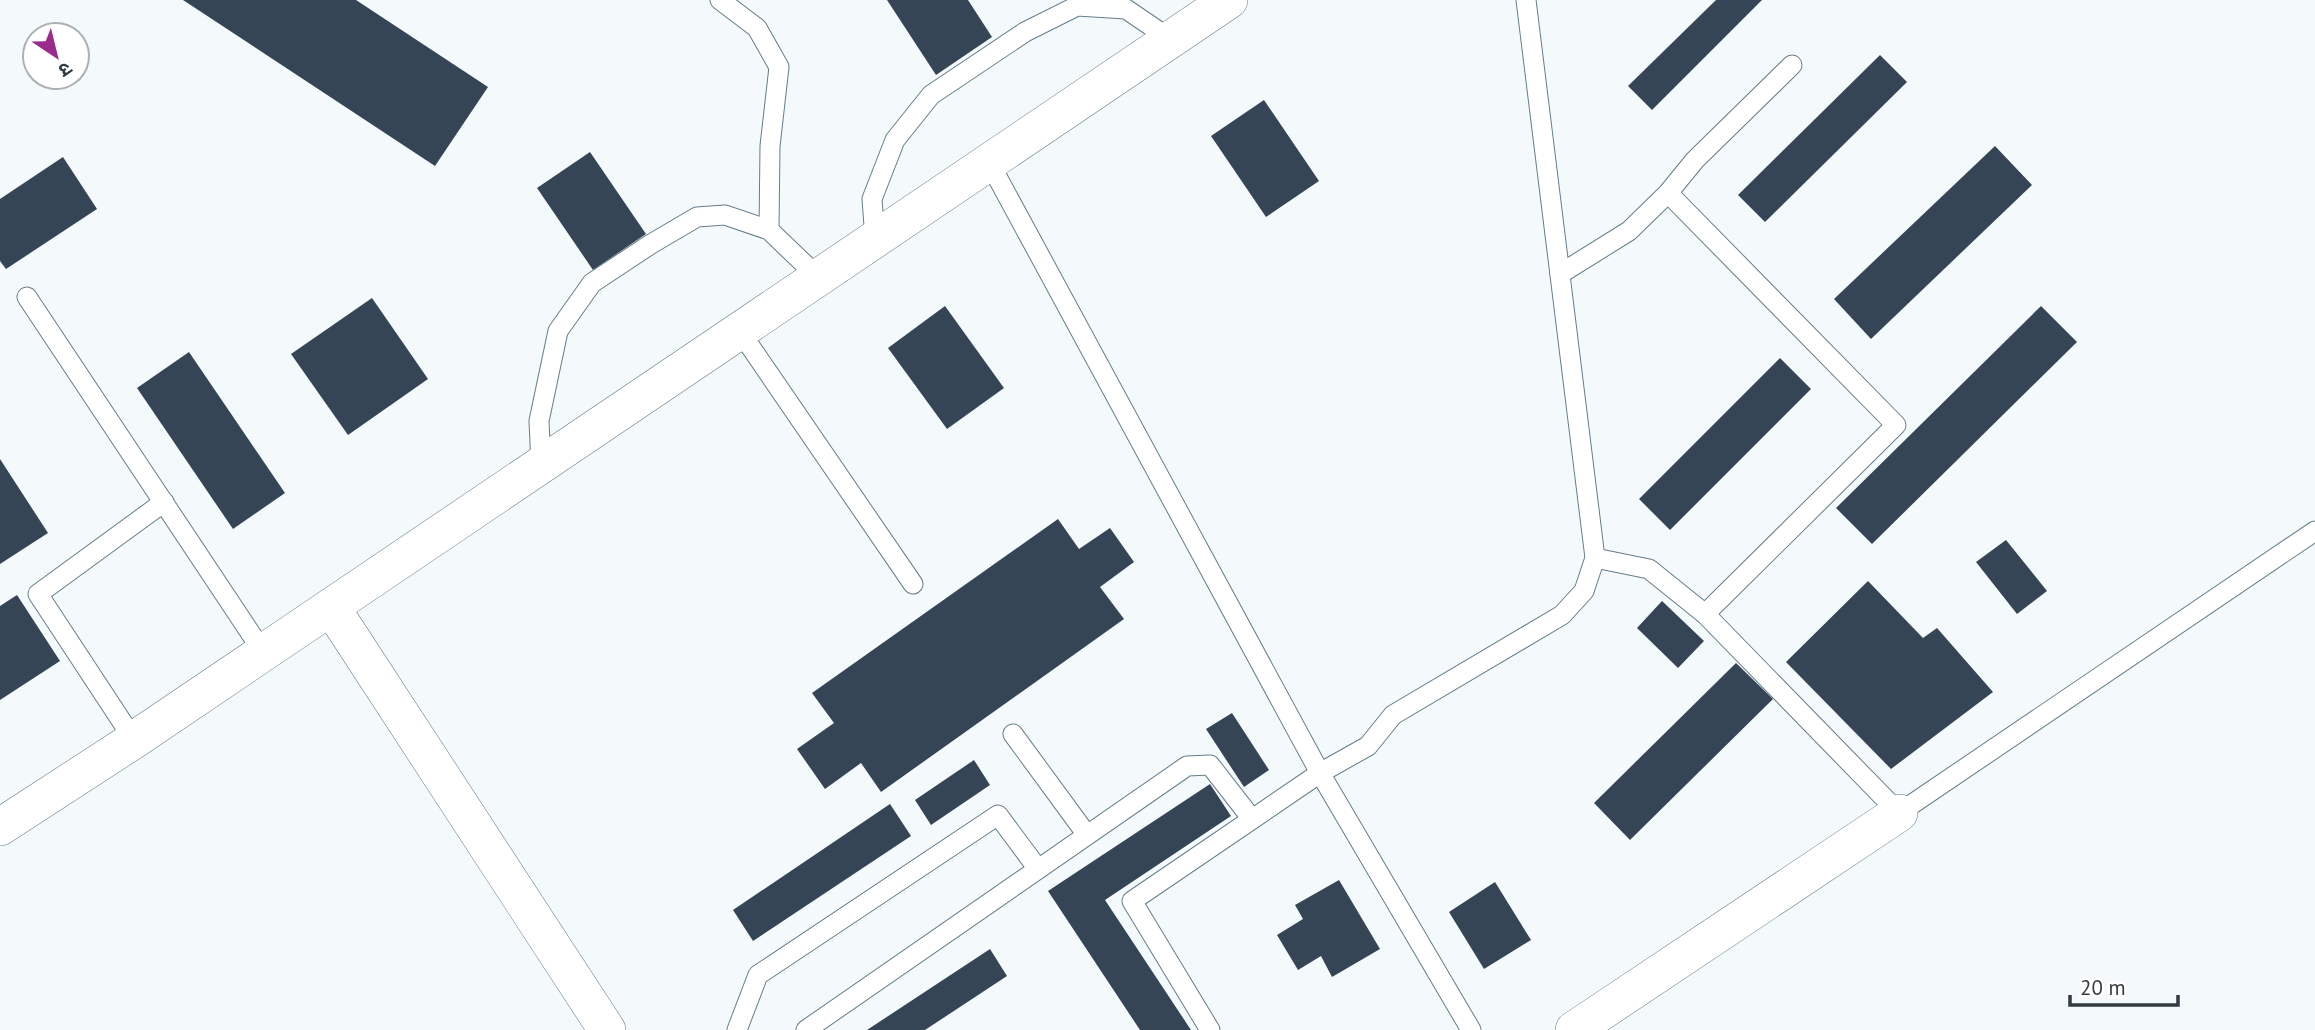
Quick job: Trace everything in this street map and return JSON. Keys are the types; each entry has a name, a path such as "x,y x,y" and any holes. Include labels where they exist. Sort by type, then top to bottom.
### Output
{"street":[{"path":"0,827 134,740 1229,0"},
{"path":"331,607 607,1030"},
{"path":"1574,1030 1899,813"}],"lane":[{"path":"720,0 757,29 779,67 770,146 769,230"},
{"path":"1210,1030 1132,901 1320,773 1368,746 1393,715 1562,615 1584,591 1595,558 1527,0"},
{"path":"875,239 872,198 895,140 932,95 1025,32 1077,6 1126,9 1170,39"},
{"path":"1560,274 1629,231 1668,193 1695,160 1792,65"},
{"path":"989,162 1320,773 1471,1030"},
{"path":"1668,193 1896,425 1705,614"},
{"path":"541,465 538,421 558,331 592,283 651,244 697,218 725,215 769,230 818,278"},
{"path":"27,297 263,652"},
{"path":"739,331 914,584"},
{"path":"134,740 38,594 164,502"},
{"path":"1595,558 1649,569 1705,614 1899,813 2315,531"},
{"path":"1013,734 1087,835"},
{"path":"806,1030 1187,766 1209,765 1252,818"},
{"path":"737,1030 758,975 998,814 1038,869"}],"building":[{"path":"183,0 356,0 488,87 435,166"},
{"path":"887,0 968,0 992,37 936,75"},
{"path":"1716,0 1762,0 1652,110 1628,86"},
{"path":"1880,55 1907,82 1765,222 1738,195"},
{"path":"1264,100 1319,181 1266,217 1211,136"},
{"path":"1995,146 2032,185 1871,339 1834,299"},
{"path":"590,152 646,234 593,270 537,188"},
{"path":"63,157 97,209 6,269 0,261 0,199"},
{"path":"372,298 428,379 348,435 291,354"},
{"path":"945,306 1004,388 947,429 888,348"},
{"path":"2041,306 2077,342 1872,544 1836,508"},
{"path":"189,352 285,493 233,529 137,388"},
{"path":"1780,358 1811,389 1670,530 1639,499"},
{"path":"0,459 48,533 0,564"},
{"path":"1058,519 1079,549 1110,528 1134,562 1100,587 1124,619 881,792 861,763 825,789 797,749 834,723 812,693"},
{"path":"2006,540 2047,591 2017,614 1976,562"},
{"path":"1868,581 1923,638 1937,628 1993,692 1891,769 1786,662"},
{"path":"17,595 60,661 0,700 0,606"},
{"path":"1662,601 1704,641 1678,668 1637,628"},
{"path":"1736,663 1773,699 1630,840 1594,803"},
{"path":"1232,713 1269,770 1244,787 1206,729"},
{"path":"974,760 990,785 931,825 915,800"},
{"path":"1210,784 1231,816 1105,900 1191,1030 1140,1030 1048,891"},
{"path":"890,804 911,836 753,941 733,910"},
{"path":"1339,880 1380,949 1332,977 1321,956 1298,970 1277,935 1303,919 1295,905"},
{"path":"1495,882 1531,940 1484,969 1449,912"},
{"path":"990,949 1007,976 925,1030 867,1030"}]}
